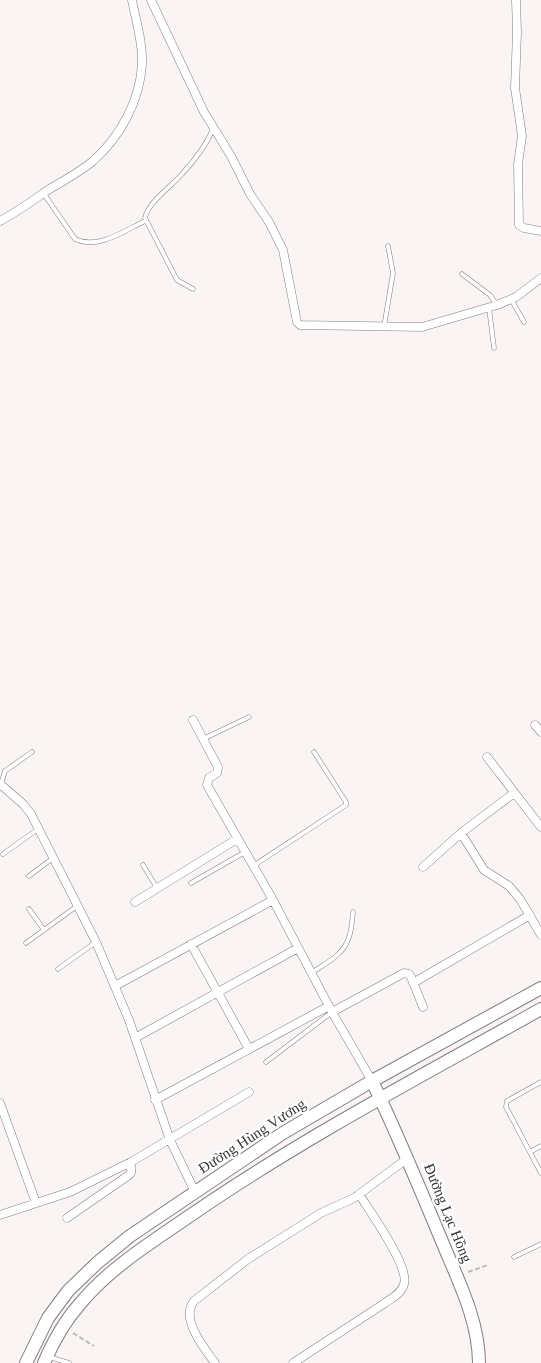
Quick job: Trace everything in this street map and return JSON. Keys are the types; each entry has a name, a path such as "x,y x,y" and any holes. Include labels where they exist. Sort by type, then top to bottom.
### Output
{"main road":[{"name":"Đường Hùng Vương","path":"26,1363 48,1318 68,1291 97,1263 130,1236 283,1133 372,1081 541,988"},
{"path":"45,1360 62,1327 86,1297 106,1277 139,1251 293,1148 541,1009"},
{"name":"Đường Lạc Hồng","path":"372,1081 408,1158 471,1314 479,1348 480,1363"}],"street":[{"path":"0,221 92,162 108,146 123,124 134,102 140,83 142,64 132,0"},
{"path":"151,0 204,112 231,156 250,194 269,222 283,250 297,322 300,325 422,327 511,299 541,278"},
{"path":"516,0 515,88 522,136 518,164 519,225 541,232"},
{"path":"193,720 218,767 217,773 209,778 207,785 273,900 330,1009 372,1081"},
{"path":"535,725 541,732"},
{"path":"487,757 541,827"},
{"path":"0,784 23,804 31,814 96,942 135,1038 170,1140 195,1192"},
{"path":"423,867 461,833 514,793"},
{"path":"461,833 484,870 513,890 541,935"},
{"path":"135,902 237,840"},
{"path":"115,986 273,900"},
{"path":"413,982 530,915"},
{"path":"191,944 249,1049"},
{"path":"135,1038 298,948"},
{"path":"156,1100 249,1049 400,974 409,974 423,1007"},
{"path":"0,1215 70,1192 131,1162 249,1092"},
{"path":"0,1103 36,1203"},
{"path":"215,1363 197,1338 190,1316 191,1306 194,1301 256,1254 321,1213 359,1194 408,1158"},
{"path":"68,1218 129,1175 131,1162"},
{"path":"293,1363 386,1303 399,1293 405,1283 404,1273 394,1249 359,1194"}],"lane":[{"path":"194,289 177,280 145,221 146,212 197,157 214,127"},
{"path":"44,193 74,239 80,241 96,243 104,241 145,221"},
{"path":"384,327 393,273 388,246"},
{"path":"462,274 490,295 493,306 494,348"},
{"path":"511,299 524,322"},
{"path":"203,739 249,717"},
{"path":"0,784 5,771 32,752"},
{"path":"252,866 346,804 314,752"},
{"path":"4,854 38,829"},
{"path":"191,883 245,852"},
{"path":"29,876 53,858"},
{"path":"143,866 157,888"},
{"path":"26,943 77,906"},
{"path":"29,909 44,930"},
{"path":"311,973 335,957 344,947 349,938 353,912"},
{"path":"58,969 96,942"},
{"path":"266,1062 330,1009"},
{"path":"541,1082 507,1101 506,1104 508,1112 541,1171"},
{"path":"530,1152 541,1146"},
{"path":"514,1257 541,1244"},
{"path":"45,1360 68,1363"}],"path":[{"path":"456,1276 488,1265"},
{"path":"62,1327 94,1346"}]}
